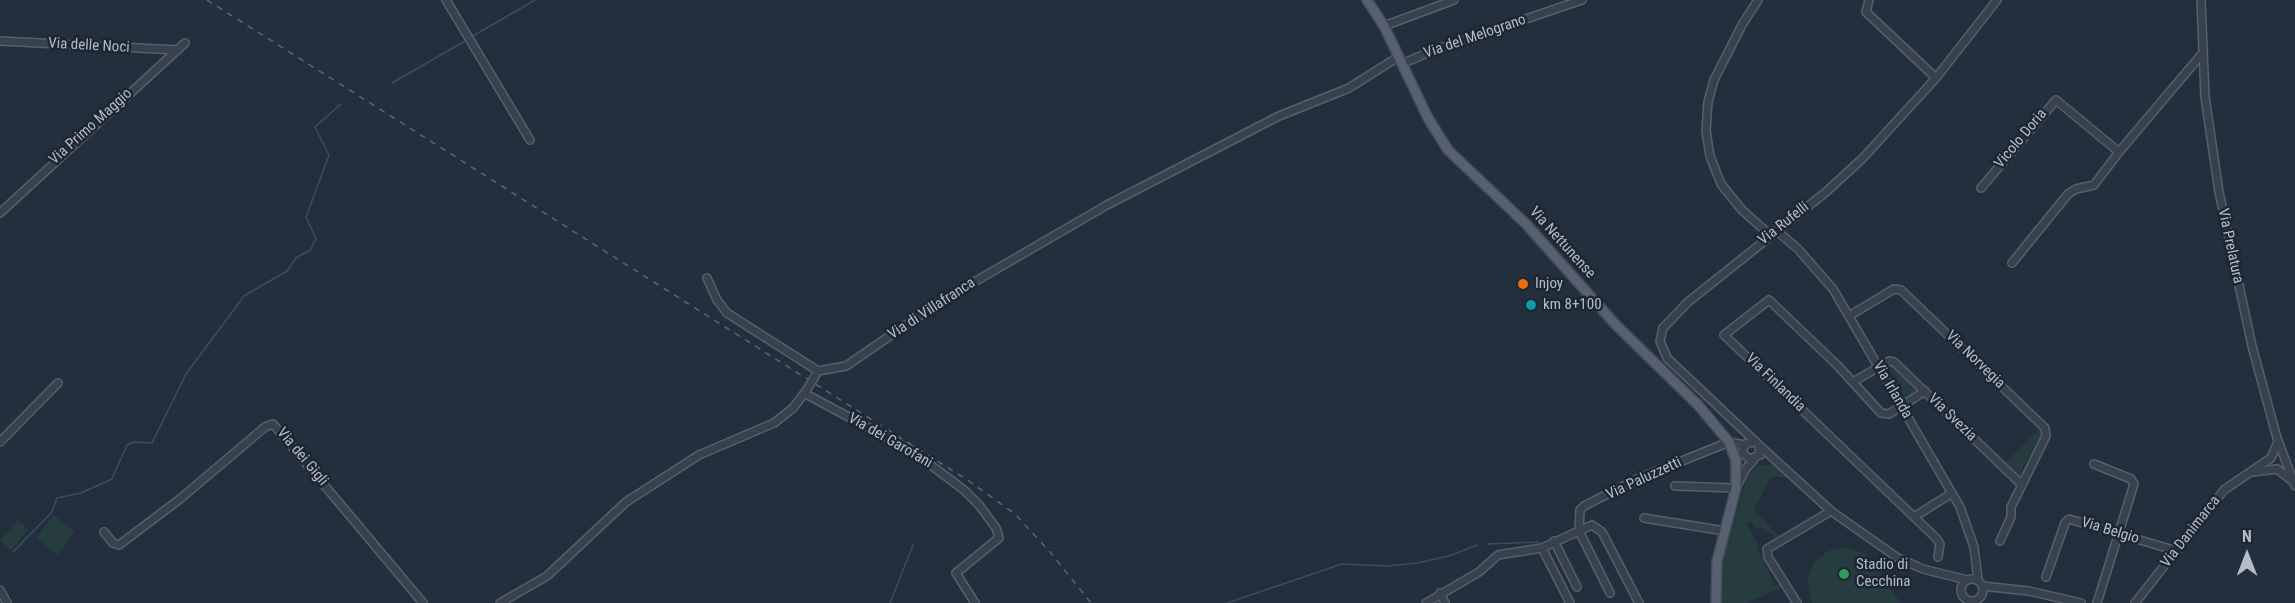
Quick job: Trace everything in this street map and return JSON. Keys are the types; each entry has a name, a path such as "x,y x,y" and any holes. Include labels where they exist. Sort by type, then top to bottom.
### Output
{"main road":[{"name":"Via Nettunense","path":"1366,0 1384,26 1428,118 1453,156 1522,220 1616,325 1706,413 1729,442 1741,451 1736,488 1716,570 1716,603"}],"street":[{"path":"446,0 530,141"},
{"path":"1384,26 1454,0"},
{"name":"Via del Melograno","path":"1400,61 1582,0"},
{"name":"Via Irlanda","path":"1758,0 1742,25 1714,80 1708,102 1706,130 1710,156 1721,184 1742,210 1773,232 1825,279 1849,316 1967,522 1977,568 1976,595"},
{"path":"1869,0 1866,12 1936,78"},
{"name":"Via Rufelli","path":"1743,432 1672,364 1663,351 1660,337 1663,327 1672,315 1853,167 1936,78 1997,0"},
{"name":"Via Prelatura","path":"2201,0 2202,55 2209,130 2230,248 2277,438 2294,484"},
{"name":"Via delle Noci","path":"0,41 178,50"},
{"name":"Via Primo Maggio","path":"0,213 185,43"},
{"path":"2012,263 2068,194 2076,189 2094,185 2202,55"},
{"name":"Via di Villafranca","path":"816,374 844,367 946,298 1107,205 1279,116 1349,88 1400,61"},
{"name":"Vicolo Doria","path":"1981,188 2056,100 2120,152"},
{"path":"500,603 547,576 626,502 699,455 774,423 793,408 805,392 816,374 730,316 719,304 707,278"},
{"name":"Via Norvegia","path":"1849,316 1894,289 1900,289 2044,426 2046,436 2022,485"},
{"name":"Via Finlandia","path":"1901,406 1889,414 1882,413 1769,300 1724,335 1939,541 1938,557"},
{"name":"Via Svezia","path":"1879,367 1892,361 2022,485"},
{"path":"1853,382 1879,367"},
{"path":"0,441 58,383"},
{"path":"1901,406 1925,391"},
{"name":"Via dei Garofani","path":"805,392 917,455 979,505 996,528 999,538 956,573 975,603"},
{"name":"Via dei Gigli","path":"104,531 113,543 120,545 174,504 265,427 273,424 423,603"},
{"path":"1743,432 1831,511 1901,559 1923,569 1966,581 1976,595"},
{"path":"1741,451 1743,432"},
{"name":"Via Danimarca","path":"2136,603 2224,490 2273,456 2277,449 2277,438"},
{"name":"Via Paluzzetti","path":"1579,531 1580,510 1584,506 1612,494 1633,481 1729,442"},
{"path":"1741,451 1758,444"},
{"path":"1675,486 1736,488 1745,470 1761,452 1758,444"},
{"path":"1741,451 1754,459 1783,466"},
{"path":"2094,464 2131,478 2134,482 2097,603"},
{"name":"Via Danimarca","path":"2247,473 2277,469 2294,484"},
{"path":"2000,541 2011,517 2011,507 2022,485"},
{"path":"1914,517 1952,494"},
{"path":"1794,602 1768,557 1767,549 1831,511"},
{"path":"1644,518 1725,531"},
{"name":"Via Belgio","path":"2046,577 2067,520 2177,551"},
{"path":"1425,603 1479,572 1498,555 1542,548 1592,525 1601,530 1639,603"},
{"path":"1579,531 1610,593"},
{"path":"1554,541 1577,587"},
{"path":"1542,548 1570,603"},
{"path":"1977,568 1966,581 1963,595 1976,595 2001,588 2029,591 2081,603"},
{"path":"0,590 7,603"},
{"path":"1440,593 1445,603"}],"green space":[{"path":"1893,364 1918,390 1905,401 1890,370 1884,367"},
{"path":"2039,428 2043,431 2020,473 2022,475 2018,476 2006,463"},
{"path":"1758,465 1773,465 1789,477 1771,477 1754,510 1779,536 1770,540 1774,535 1760,527 1757,528 1752,521 1746,525 1759,546 1757,547 1775,586 1781,584 1783,587 1746,603 1722,603 1720,586 1725,552 1747,477"},
{"path":"54,515 75,532 57,555 36,538"},
{"path":"18,520 28,529 11,550 0,541"},
{"name":"Stadio di Cecchina","path":"1847,547 1865,554 1901,603 1812,603 1807,581 1814,562 1828,551"}],"waterway":[{"path":"473,36 535,0"},
{"path":"392,83 465,41"},
{"path":"13,552 52,512 57,498 81,493 112,479 127,445 134,442 152,443 186,374 244,296 287,271 296,258 310,250 316,239 306,217 329,155 315,127 341,104"},
{"path":"1488,544 1539,542"},
{"path":"890,603 913,545"},
{"path":"1227,603 1342,564 1388,566 1417,563 1449,556 1477,545"}],"railway":[{"path":"207,0 969,481 1015,514 1050,552 1091,603"}],"place":[{"name":"Injoy","path":"1523,284"},
{"name":"km 8+100","path":"1531,305"},
{"name":"Stadio di Cecchina","path":"1844,574"}]}
